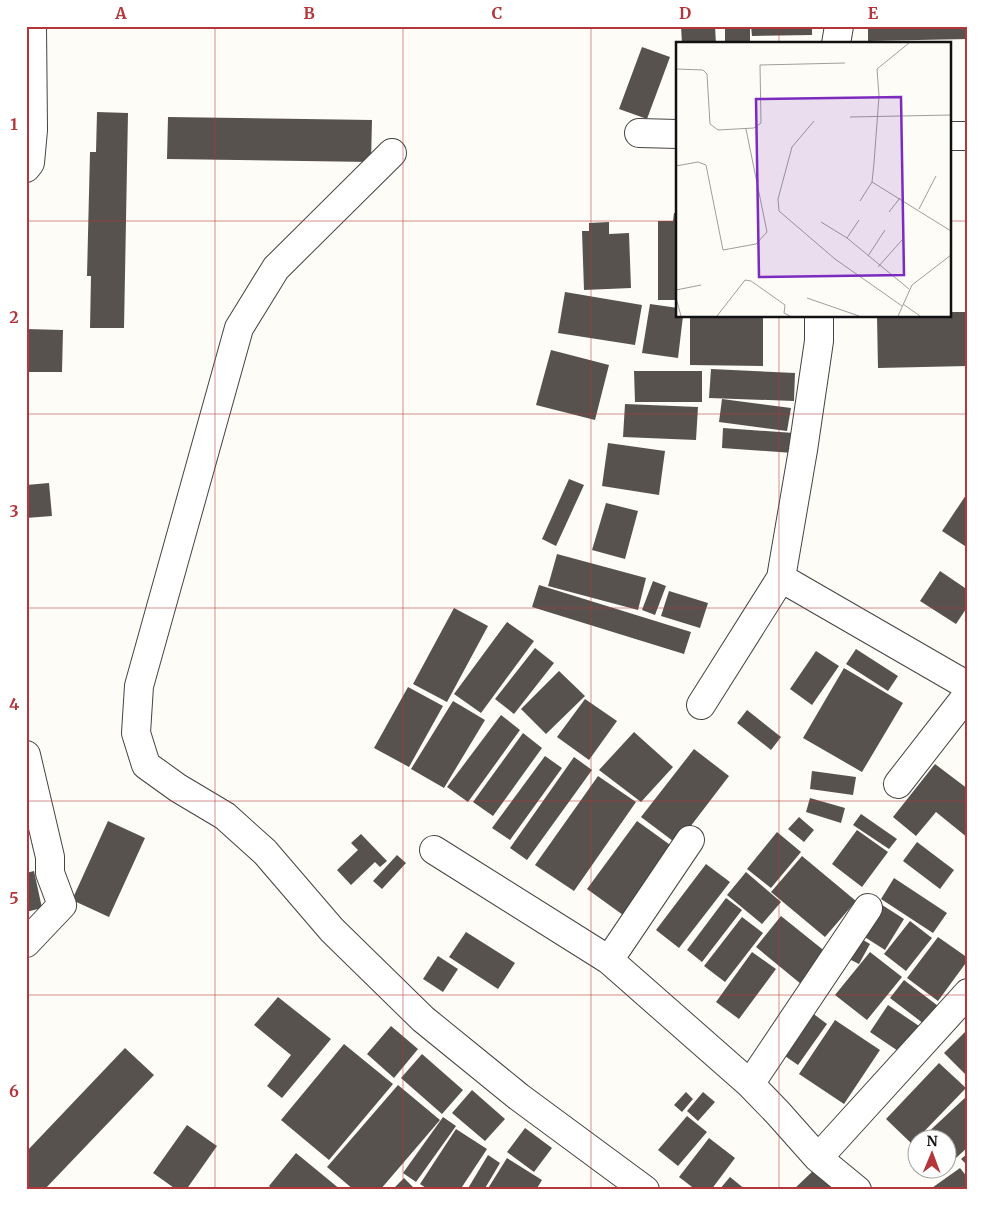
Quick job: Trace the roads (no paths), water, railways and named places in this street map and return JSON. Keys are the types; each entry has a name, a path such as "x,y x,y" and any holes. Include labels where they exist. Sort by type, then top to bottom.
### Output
{"street":[{"path":"26,168 30,163 33,130 32,26"},
{"path":"836,42 839,26"},
{"path":"639,134 676,134"},
{"path":"952,136 968,136"},
{"path":"392,153 276,268 239,328 140,686 136,733 146,765 178,788 225,816 265,852 332,930 423,1019 519,1097 645,1190"},
{"path":"701,705 781,578 803,450 818,341 819,318"},
{"path":"781,578 968,686"},
{"path":"898,784 968,694"},
{"path":"26,755 50,857 50,873 62,905 26,943"},
{"path":"609,960 690,840"},
{"path":"434,850 609,960 750,1084 818,1158 857,1190"},
{"path":"750,1084 868,908"},
{"path":"818,1158 968,993"}]}
